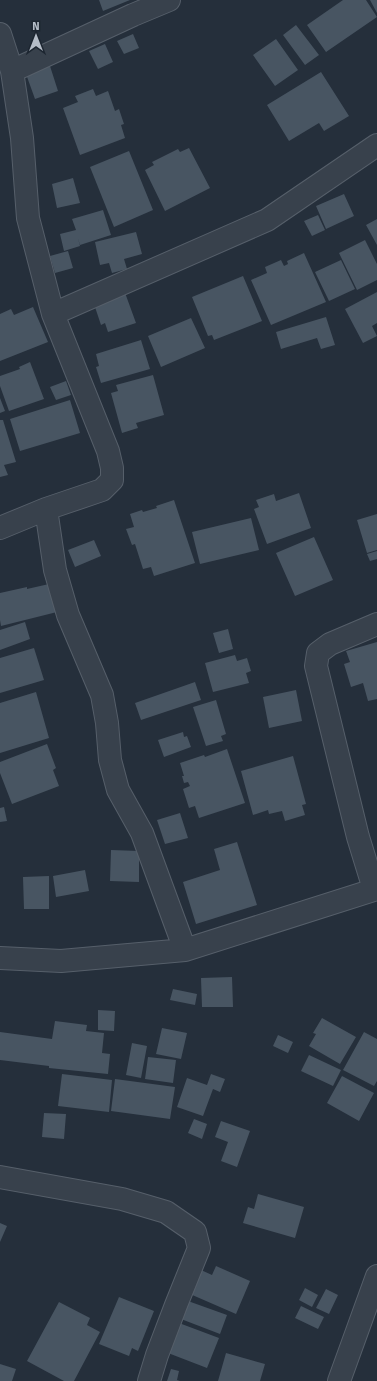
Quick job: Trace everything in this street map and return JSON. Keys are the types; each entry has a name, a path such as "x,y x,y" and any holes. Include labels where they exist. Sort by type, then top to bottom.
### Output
{"street":[{"path":"12,71 169,0"},
{"path":"0,34 12,71 22,138 28,218 53,314 108,451 112,468 112,480 102,490 46,508 0,528"},
{"path":"53,314 267,220 377,145"},
{"path":"46,508 55,570 68,615 102,695 107,723 110,760 118,790 142,833 185,950"},
{"path":"0,958 61,961 185,950 375,889 358,837 316,666 318,653 330,644 377,624"},
{"path":"0,1176 122,1199 166,1212 195,1232 199,1248 157,1355 149,1381"},
{"path":"339,1381 377,1276"}],"building":[{"path":"99,0 130,0 103,11"},
{"path":"343,0 366,0 377,17 326,52 307,25"},
{"path":"370,0 377,0 377,13"},
{"path":"296,25 319,55 305,65 283,35"},
{"path":"133,34 139,48 124,54 117,41"},
{"path":"276,39 298,70 275,86 253,55"},
{"path":"105,44 113,62 98,69 89,51"},
{"path":"50,66 58,91 35,99 26,74"},
{"path":"321,72 349,116 324,131 319,123 289,141 267,105"},
{"path":"93,89 96,96 108,91 115,111 119,109 124,124 121,125 125,138 80,155 63,108 78,102 75,96"},
{"path":"189,148 210,188 165,211 145,170 154,165 152,162 178,149 180,152"},
{"path":"129,151 153,210 114,227 90,167"},
{"path":"73,178 80,203 57,208 52,184"},
{"path":"344,194 354,216 326,229 316,206"},
{"path":"103,210 111,235 80,245 78,238 80,246 64,251 60,234 76,230 72,219"},
{"path":"318,215 325,230 312,236 304,221"},
{"path":"377,219 377,245 366,225"},
{"path":"136,232 142,254 124,259 127,269 112,273 109,263 100,265 95,242"},
{"path":"365,240 377,264 377,280 357,290 339,253"},
{"path":"68,251 73,268 55,273 50,256"},
{"path":"304,253 326,302 271,325 251,280 267,273 265,267 281,260 284,266 288,264 287,261"},
{"path":"341,260 355,289 329,301 315,272"},
{"path":"243,276 262,321 214,340 212,335 208,336 192,297"},
{"path":"124,290 136,323 108,332 105,323 101,325 93,301"},
{"path":"377,292 377,323 372,326 377,336 363,343 345,309"},
{"path":"33,307 48,342 0,361 0,314 11,309 14,315"},
{"path":"326,317 335,345 321,349 317,338 281,349 276,332"},
{"path":"191,318 205,348 161,367 148,336"},
{"path":"141,340 150,369 101,383 96,367 99,366 96,354"},
{"path":"30,362 44,399 9,411 0,386 0,376 20,369 19,367"},
{"path":"153,375 164,415 136,423 138,428 122,433 111,393 118,391 116,385"},
{"path":"66,381 71,395 56,400 50,387"},
{"path":"0,398 5,411 0,413"},
{"path":"70,400 80,433 20,451 10,419"},
{"path":"0,420 3,420 16,462 4,465 8,475 0,477"},
{"path":"299,493 311,528 267,544 254,509 259,507 256,500 274,494 276,501"},
{"path":"174,500 195,563 154,576 151,567 143,569 135,544 132,545 126,529 134,527 130,514 142,510 143,512 157,508 156,506"},
{"path":"377,514 377,550 367,553 357,520"},
{"path":"251,518 259,550 200,564 192,532"},
{"path":"314,537 333,580 295,596 276,553"},
{"path":"94,540 101,556 75,567 68,550"},
{"path":"377,551 377,559 370,561 367,554"},
{"path":"49,584 57,612 1,626 0,593"},
{"path":"25,622 30,639 0,650 0,630"},
{"path":"228,629 233,649 219,653 213,633"},
{"path":"377,642 377,699 368,701 363,683 351,687 344,664 350,662 346,651"},
{"path":"34,648 44,680 0,693 0,658"},
{"path":"235,655 237,661 247,658 251,671 246,673 249,683 213,692 205,663"},
{"path":"195,682 201,700 141,720 135,703"},
{"path":"296,690 302,721 269,728 263,697"},
{"path":"36,692 49,738 0,753 0,703"},
{"path":"216,700 226,734 221,736 223,741 206,746 193,707"},
{"path":"183,732 184,737 187,736 191,747 164,757 158,740"},
{"path":"47,744 56,768 53,770 59,786 12,804 0,773 0,762"},
{"path":"227,749 245,803 199,818 195,806 189,808 183,789 190,786 188,782 184,783 182,776 184,776 180,763 204,755 205,757"},
{"path":"293,756 306,804 302,805 305,815 285,821 282,811 269,814 268,810 253,815 241,771"},
{"path":"4,807 7,821 0,822 0,808"},
{"path":"180,813 188,838 165,844 157,820"},
{"path":"237,842 257,905 196,924 183,882 220,870 214,849"},
{"path":"111,850 139,851 139,882 110,881"},
{"path":"85,870 89,891 56,897 53,876"},
{"path":"49,876 49,909 24,909 23,877"},
{"path":"232,977 233,1007 202,1007 201,978"},
{"path":"173,989 197,994 195,1005 170,1000"},
{"path":"98,1010 115,1011 114,1031 98,1030"},
{"path":"322,1018 356,1037 340,1064 309,1046 316,1034 313,1033"},
{"path":"55,1021 87,1025 86,1031 104,1033 102,1053 110,1054 108,1074 49,1068 49,1066 0,1060 0,1032 52,1039"},
{"path":"162,1028 187,1033 181,1059 156,1054"},
{"path":"364,1032 377,1039 377,1081 374,1086 343,1070"},
{"path":"278,1035 293,1042 288,1053 273,1046"},
{"path":"132,1043 147,1046 141,1078 126,1075"},
{"path":"309,1055 341,1070 333,1086 301,1071"},
{"path":"148,1057 176,1060 173,1083 145,1079"},
{"path":"62,1074 112,1080 109,1112 58,1106"},
{"path":"211,1074 225,1079 220,1092 213,1089 203,1116 177,1107 187,1078 207,1085"},
{"path":"342,1076 374,1093 359,1121 327,1103"},
{"path":"115,1079 175,1087 170,1119 111,1111"},
{"path":"44,1113 66,1114 64,1139 42,1137"},
{"path":"194,1119 207,1124 202,1139 188,1133"},
{"path":"221,1121 250,1131 237,1167 221,1161 228,1142 215,1137"},
{"path":"258,1194 304,1207 295,1238 243,1223 248,1207 254,1209"},
{"path":"0,1223 7,1226 0,1242"},
{"path":"216,1266 250,1281 236,1314 190,1294 201,1270 212,1275"},
{"path":"305,1288 318,1295 312,1307 299,1300"},
{"path":"326,1289 338,1295 329,1314 316,1308"},
{"path":"119,1297 154,1311 138,1351 132,1348 129,1356 99,1344"},
{"path":"188,1301 227,1315 220,1334 181,1319"},
{"path":"59,1302 90,1318 87,1325 100,1332 74,1381 64,1381 27,1361"},
{"path":"301,1306 324,1317 318,1329 295,1318"},
{"path":"179,1323 219,1338 207,1368 168,1353"},
{"path":"226,1353 265,1364 260,1381 218,1381"},
{"path":"0,1364 16,1369 12,1381 0,1381"},
{"path":"171,1369 179,1371 177,1380 180,1381 167,1381"}]}
